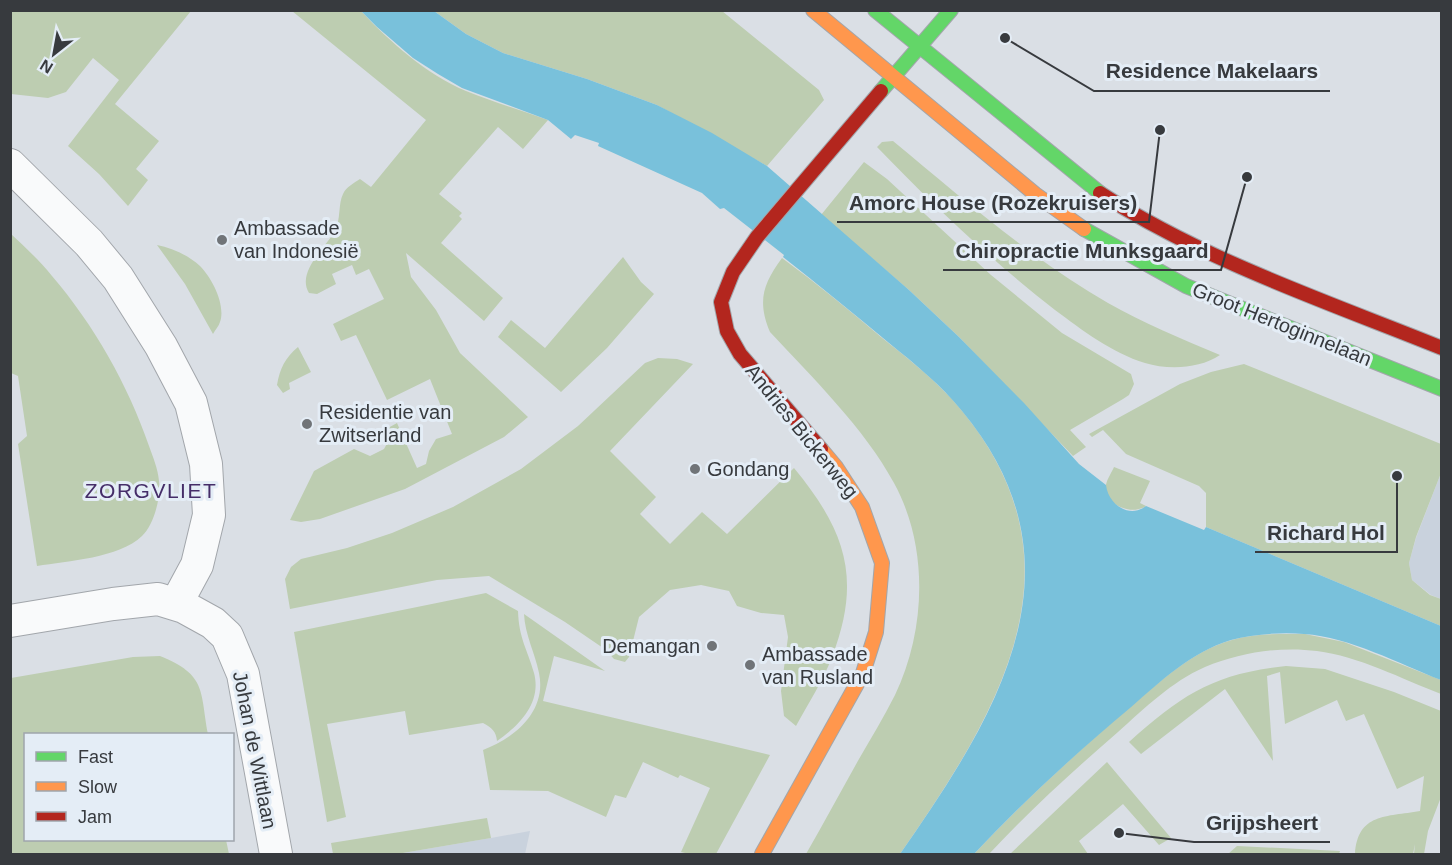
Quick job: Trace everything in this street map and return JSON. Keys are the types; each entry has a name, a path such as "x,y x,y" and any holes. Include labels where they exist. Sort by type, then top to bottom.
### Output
{"main road":[{"name":"Groot Hertoginnelaan","path":"813,10 1035,194 1095,237 1186,286 1442,389"},
{"name":"Groot Hertoginnelaan","path":"875,10 1089,185 1124,208 1211,254 1442,348"},
{"name":"Andries Bickerweg","path":"762,855 863,673 876,632 882,562 862,507 836,467 740,354 727,331 721,302 733,272 757,237 951,10"}],"street":[{"path":"10,165 89,243 118,278 162,346 191,403 206,464 209,515 197,565 176,604"},
{"name":"Johan de Wittlaan","path":"10,621 158,599 176,604 213,623 227,636 243,674 276,855"}],"shaded area":[{"path":"1441,473 1441,599 1431,595 1412,580 1409,563"},
{"path":"530,831 525,854 397,854 491,838"}],"green space":[{"path":"11,11 191,11 115,104 159,141 136,169 148,180 128,206 99,174 68,146 119,80 93,58 66,92 48,98 11,94"},
{"path":"292,11 361,11 396,45 437,76 486,99 548,120 523,149 498,127 439,194 462,213 459,216 462,219 441,243 503,298 484,321 406,253 411,277 436,310 460,353 528,417 504,437 405,489 320,519 301,522 290,520 314,471 354,449 370,456 384,449 391,436 388,428 397,423 417,468 426,464 429,451 436,439 452,434 430,379 387,400 356,335 341,341 333,324 384,299 369,269 356,275 352,265 332,274 336,284 317,294 309,293 306,285 309,268 335,231 344,192 360,179 371,187 426,120"},
{"path":"434,11 722,11 819,90 824,100 767,166 657,105 587,79 503,53 466,34"},
{"path":"893,141 1051,267 1108,303 1220,355 1193,366 1163,367 1133,359 1098,340 1055,310 986,252 877,147 882,142"},
{"path":"864,162 887,179 991,275 1062,333 1131,374 1134,384 1129,395 1070,430 1086,447 1073,456 959,337 909,290 821,215"},
{"path":"11,234 47,270 96,335 141,423 158,472 159,495 150,525 142,536 132,543 107,554 37,566 18,444 27,436 18,376 11,373"},
{"path":"157,245 190,258 209,277 217,292 221,308 220,322 213,334 185,284"},
{"path":"623,257 641,282 654,294 607,348 561,392 498,337 511,320 545,348"},
{"path":"782,258 908,359 950,397 993,456 1017,515 1025,572 1018,630 999,686 972,743 900,854 806,854 895,695 905,670 918,616 918,561 905,508 882,463 853,423 770,332 764,311 764,293 770,276"},
{"path":"298,347 311,372 289,383 290,389 283,393 277,385 280,373 286,359"},
{"path":"658,358 677,359 693,364 610,451 656,497 640,514 670,544 702,512 727,534 794,468 812,491 837,535 844,557 847,580 846,603 841,629 824,675 796,726 784,716 781,691 788,637 784,615 761,613 737,606 729,591 701,585 670,590 639,617 629,657 625,662 614,659 606,650 565,622 489,576 437,580 290,609 285,579 291,567 301,559 347,548 392,533 453,507 521,469 578,426 645,363"},
{"path":"1244,364 1441,444 1441,473 1416,537 1409,563 1412,580 1430,595 1441,599 1441,626 1206,527 1206,493 1199,486 1126,454 1103,430 1092,437 1089,434 1180,384 1211,372"},
{"path":"1114,467 1150,481 1140,503 1146,506 1140,509 1126,509 1109,498 1106,485"},
{"path":"486,593 518,611 522,636 536,684 532,704 527,713 497,741 493,730 483,723 409,735 405,711 327,724 346,817 327,822 294,632"},
{"path":"524,614 605,671 554,656 543,701 770,755 716,854 681,852 710,788 680,775 678,778 643,762 626,798 615,795 606,817 548,791 490,790 483,750 517,730 533,711 538,699 539,673"},
{"path":"1305,634 1344,642 1441,680 1441,694 1364,663 1317,651 1274,650 1246,654 1218,662 1193,673 1159,696 1084,761 989,854 974,854 1089,742 1153,687 1190,659 1217,645 1250,636"},
{"path":"160,656 186,670 194,678 202,695 208,733 24,733 24,841 226,841 229,854 11,854 11,678 133,657"},
{"path":"1286,666 1325,669 1394,692 1441,711 1441,797 1428,831 1424,854 1414,854 1415,844 1413,854 1355,854 1357,841 1368,824 1385,816 1420,811 1424,776 1397,789 1364,714 1346,721 1337,700 1285,724 1280,672 1267,676 1273,761 1225,689 1141,754 1129,742 1166,711 1200,689 1238,674"},
{"path":"1107,762 1171,838 1159,845 1123,804 1079,841 1088,854 1010,854"},
{"path":"487,818 491,838 397,854 333,854 331,843"},
{"path":"1237,846 1340,851 1339,854 1228,854"}],"water":[{"path":"361,11 434,11 466,34 503,53 587,79 657,105 712,133 767,166 909,290 959,337 1024,403 1079,464 1106,485 1111,498 1120,508 1133,511 1146,506 1204,530 1206,527 1441,626 1441,680 1374,652 1321,636 1277,633 1231,640 1203,652 1165,678 1089,743 974,854 900,854 969,748 996,694 1016,638 1025,583 1020,526 1000,469 962,411 937,384 783,257 784,255 724,208 720,209 702,193 598,146 599,143 575,135 571,139 548,120 462,88 413,58"}],"traffic: fast":[{"path":"875,10 1100,193"},
{"path":"881,91 951,10"},
{"path":"1084,229 1186,286 1442,389"}],"traffic: slow":[{"path":"813,10 1035,194 1084,229"},
{"path":"762,854 863,673 876,632 882,563 862,507 836,467 821,449"}],"traffic: jam":[{"path":"821,449 740,354 727,331 721,302 733,272 757,237 881,91"},
{"path":"1100,193 1140,217 1223,259 1442,348"}],"place":[{"name":"Residence Makelaars","path":"1005,38"},
{"name":"Amorc House (Rozekruisers)","path":"1160,130"},
{"name":"Chiropractie Munksgaard","path":"1247,177"},
{"name":"Ambassade van Indonesië","path":"222,240"},
{"name":"Residentie van Zwitserland","path":"307,424"},
{"name":"Gondang","path":"695,469"},
{"name":"Richard Hol","path":"1397,476"},
{"name":"Demangan","path":"712,646"},
{"name":"Ambassade van Rusland","path":"750,665"},
{"name":"Grijpsheert","path":"1119,833"}],"district":[{"name":"ZORGVLIET","path":"151,490"}]}
